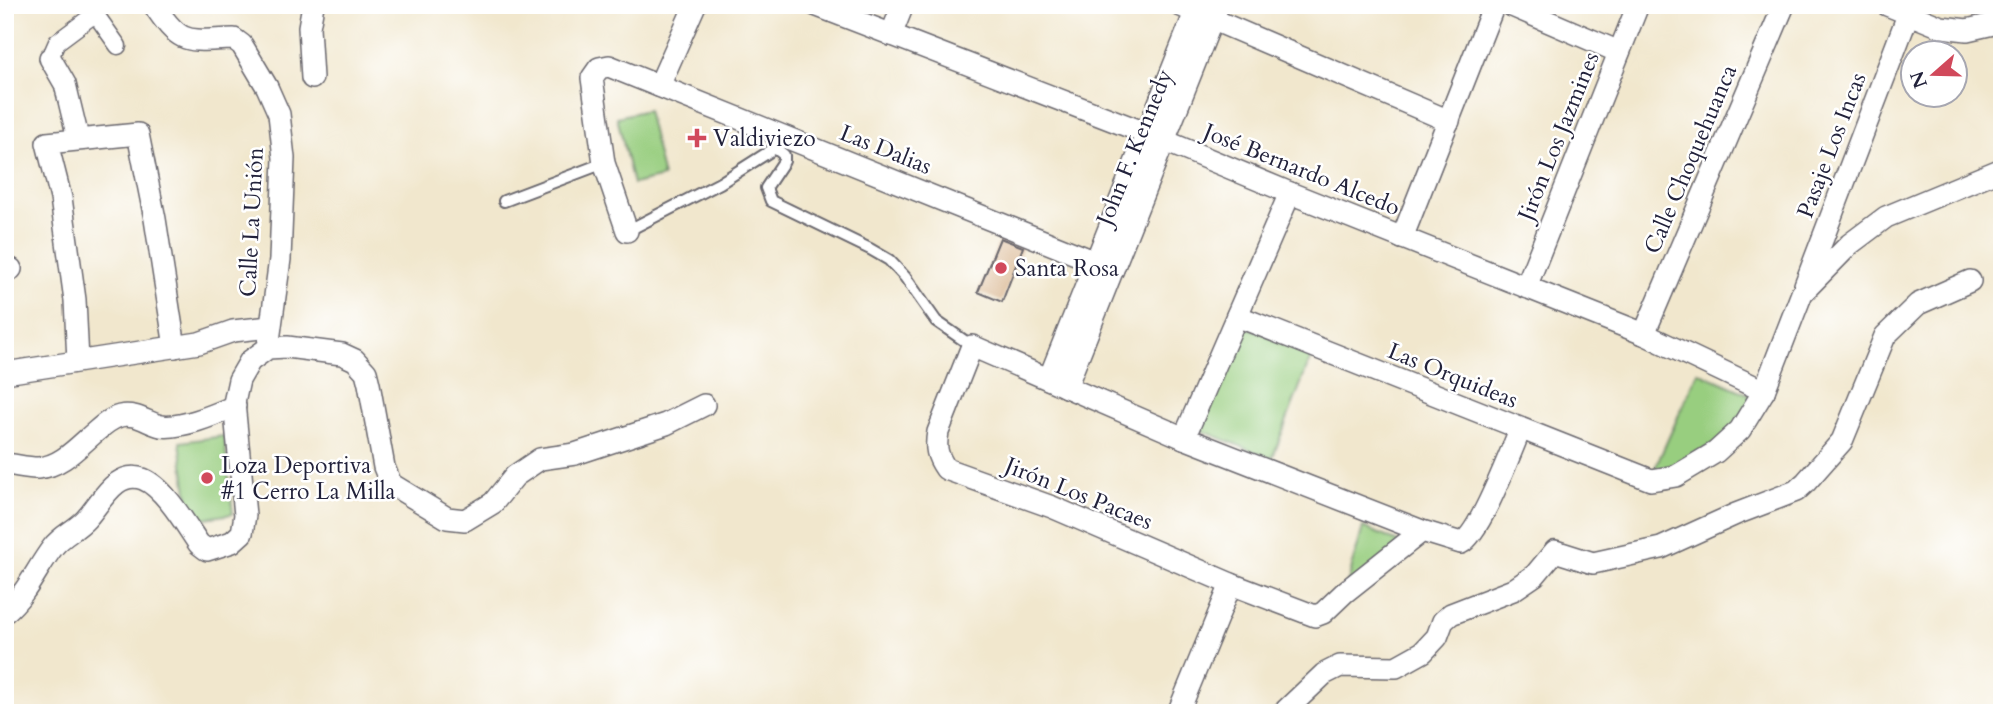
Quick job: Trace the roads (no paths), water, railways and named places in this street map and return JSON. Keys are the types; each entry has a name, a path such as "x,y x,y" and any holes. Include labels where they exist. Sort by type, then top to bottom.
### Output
{"street":[{"name":"Calle La Unión","path":"154,5 163,19 183,38 202,42 234,39 242,45 267,87 279,114 284,158 283,206 280,259 269,338"},
{"path":"312,78 309,27 313,5"},
{"path":"659,86 695,5"},
{"name":"José Bernardo Alcedo","path":"815,5 1156,137 1644,334 1764,391"},
{"path":"891,35 903,5"},
{"path":"1402,238 1494,5"},
{"path":"1510,5 1619,52"},
{"name":"Jirón Los Jazmines","path":"1526,287 1638,5"},
{"name":"Calle Choquehuanca","path":"1644,334 1784,5"},
{"path":"1887,5 1941,27 1967,30 2002,22"},
{"path":"78,138 65,84 50,58 57,42 93,9 118,46"},
{"path":"1201,9 1449,121"},
{"name":"John F. Kennedy","path":"1058,383 1156,137 1201,9"},
{"name":"Pasaje Los Incas","path":"1651,480 1676,476 1716,452 1741,430 1764,391 1908,15"},
{"name":"Las Dalias","path":"604,163 592,78 599,68 609,66 659,86 778,142 1105,265"},
{"path":"78,361 75,300 61,198 47,143 78,138 138,134 155,219 175,347"},
{"path":"604,163 627,232"},
{"name":"Pasaje Los Incas","path":"1802,293 1850,244 1886,217 2002,169"},
{"path":"1184,438 1290,193"},
{"path":"1283,713 1324,674 1340,666 1396,667 1423,652 1437,637 1443,621 1451,614 1513,590 1535,575 1555,551 1593,563 1661,548 1796,491 1842,441 1885,335 1918,304 1970,281"},
{"name":"Las Orquideas","path":"1237,316 1651,480"},
{"path":"5,373 199,343 233,331 269,338 287,347 342,354 355,360 366,372 384,467 391,484 447,518 465,520 493,502 515,476 540,460 575,454 656,427 704,405"},
{"path":"5,612 24,593 54,545 86,520 108,490 120,481 133,477 145,479 158,489 199,544 207,550 232,542 242,533 245,515 235,406 239,380 269,338"},
{"path":"972,346 1184,438 1422,531 1461,543 1470,537 1489,502 1520,429"},
{"name":"Jirón Los Pacaes","path":"972,346 935,446 946,469 1052,507 1231,584 1315,616 1324,613 1345,592 1422,531"},
{"path":"5,464 38,468 49,466 67,457 105,424 121,415 141,417 161,426 175,425 235,406"},
{"path":"1178,713 1231,584"}],"lane":[{"path":"627,232 720,183 778,142 784,161 766,188 771,201 888,260 905,277 936,321 972,346"},
{"path":"505,201 604,163"}],"place":[{"name":"Valdiviezo","path":"697,138"},
{"name":"Santa Rosa","path":"1001,268"},
{"name":"Loza Deportiva #1 Cerro La Milla","path":"207,478"}]}
